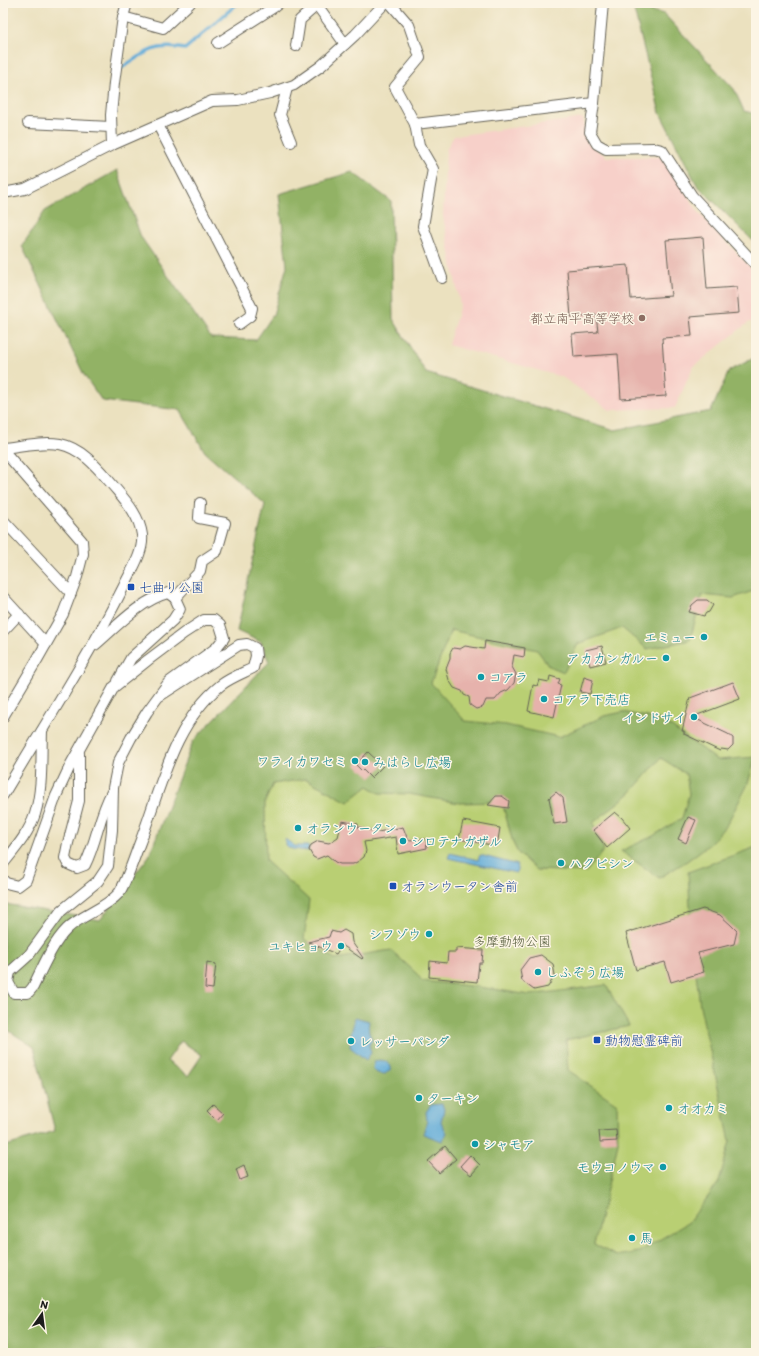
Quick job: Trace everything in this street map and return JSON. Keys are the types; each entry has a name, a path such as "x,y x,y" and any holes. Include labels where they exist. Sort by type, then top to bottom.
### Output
{"street":[{"path":"112,145 111,115 114,83 123,17 127,3"},
{"path":"123,17 163,28 190,3"},
{"path":"218,43 279,3"},
{"path":"3,194 25,189 112,145 212,101 238,100 270,93 294,85 321,66 386,3"},
{"path":"390,3 409,25 420,57 395,87 415,124 419,145 433,170 423,226 442,278"},
{"path":"603,3 590,132 597,144 606,149 654,148 662,150 692,196 756,266"},
{"path":"296,46 300,20 318,4 345,44"},
{"path":"287,88 280,115 291,142"},
{"path":"415,124 594,103"},
{"path":"28,123 111,126"},
{"path":"158,125 252,308 250,316 239,324"},
{"path":"3,449 42,444 61,444 81,453 97,467 133,509 140,523 142,537 139,554 105,624 3,795"},
{"path":"3,449 82,541 83,554 77,576 63,614 3,717"},
{"path":"175,598 200,571 202,561 217,551 225,523 200,518 200,503"},
{"path":"3,520 71,593"},
{"path":"3,880 6,883 18,886 26,880 56,796 79,750 131,658 173,620 180,608 175,598 168,593 158,596 133,612 89,650"},
{"path":"3,597 46,644"},
{"path":"3,631 19,614"},
{"path":"114,687 184,633 204,620 214,620 220,625 224,638 216,648 169,682 158,697 131,738 118,763 113,788 112,830 108,866 98,881 61,911 29,955 10,972 8,982 14,993 28,993 54,947 67,929 119,893 128,874 166,771 180,738 202,704 222,684 253,668 256,656 255,648 247,644 239,645 158,697"},
{"path":"3,864 23,838 34,816 39,797 42,730"},
{"path":"79,750 79,801 65,858 68,864 77,868 85,865 92,851 106,803 113,788"}],"shaded area":[{"path":"583,118 588,143 607,157 661,157 700,214 756,273 756,322 749,322 693,367 675,408 610,410 562,377 448,345 460,305 443,216 446,150 454,136"}],"green space":[{"path":"633,6 664,14 734,89 744,111 756,114 756,244 697,185 660,113"},
{"path":"117,170 141,237 211,338 256,340 273,315 287,266 279,194 352,172 391,201 393,319 426,373 615,430 711,411 729,371 756,357 756,590 733,598 702,595 690,640 647,649 622,628 578,644 564,672 549,666 537,650 451,630 431,683 465,721 506,725 559,737 604,716 623,712 662,720 717,760 756,757 747,786 727,824 711,843 687,861 659,878 621,851 653,836 682,818 689,794 686,774 661,758 630,793 593,823 604,850 586,872 536,870 518,853 513,843 502,802 459,803 409,794 379,793 368,786 348,802 306,779 273,784 265,802 266,861 309,900 304,939 335,959 391,950 417,974 422,981 479,987 530,995 606,985 629,1026 566,1040 568,1070 617,1104 618,1143 594,1244 616,1256 639,1252 689,1222 719,1182 730,1141 700,1006 692,940 688,872 756,847 756,1353 3,1353 3,1147 55,1131 34,1047 3,1027 3,907 5,904 100,920 149,856 193,741 269,662 261,642 237,631 265,504 205,452 180,410 102,401 84,375 22,246 45,211","holes":["181,1041 202,1055 188,1076 167,1061"]},
{"name":"多摩動物公園","path":"756,574 756,1201 658,1299 226,1060 237,828 406,616"}],"water":[{"path":"285,839 295,846 309,846 308,851 292,849 285,845"},
{"path":"450,853 478,860 480,855 518,865 516,873 448,858"},
{"path":"355,1017 369,1021 368,1026 372,1039 369,1045 371,1053 366,1060 350,1047"},
{"path":"375,1061 385,1061 391,1066 390,1070 385,1074 377,1073 373,1068"},
{"path":"442,1104 444,1109 441,1122 447,1133 442,1141 423,1134 427,1121 426,1112 431,1105"}],"building":[{"path":"703,237 707,289 737,287 739,313 690,317 692,336 662,338 666,396 621,399 618,354 574,357 572,334 598,332 596,315 571,317 567,270 628,265 631,299 671,296 666,240"},
{"path":"698,600 707,600 713,605 709,612 704,616 689,612 692,605"},
{"name":"コアラ","path":"485,641 525,648 524,657 514,655 512,667 516,674 514,683 508,690 501,693 495,700 486,700 483,707 476,709 470,705 469,697 464,695 462,691 454,688 449,680 446,669 450,659 450,653 453,648 460,649 465,646 484,649"},
{"path":"602,646 606,662 590,666 586,650"},
{"name":"コアラ下売店","path":"550,676 560,679 558,684 561,685 554,717 528,711 533,685 537,686 539,680 549,682"},
{"path":"584,677 593,680 590,694 580,692"},
{"name":"インドサイ","path":"733,682 740,699 692,717 728,734 733,738 733,745 728,750 721,749 720,751 684,734 684,731 682,731 690,698"},
{"path":"368,752 383,766 371,778 356,765"},
{"path":"556,792 563,798 567,822 554,824 549,798"},
{"path":"496,796 502,796 509,801 508,808 488,805"},
{"path":"615,812 630,828 607,848 593,830"},
{"path":"688,817 696,820 686,843 678,839"},
{"path":"342,821 358,824 358,827 378,832 403,827 408,840 426,839 427,848 398,854 396,837 364,842 366,851 364,857 353,864 340,864 335,862 327,855 317,859 313,857 309,850 311,845 318,841 329,843 338,837"},
{"path":"463,821 500,828 497,846 459,839"},
{"path":"703,909 720,915 737,931 734,944 698,953 704,972 671,982 665,962 636,970 626,933"},
{"path":"344,930 351,934 352,942 363,958 362,959 342,945 336,954 308,942 329,937 331,931 339,933"},
{"path":"456,948 483,950 482,963 479,963 477,982 429,977 430,961 447,963 448,952 456,952"},
{"name":"しふぞう広場","path":"541,955 553,964 555,975 548,987 534,990 522,981 520,970 529,958"},
{"path":"207,962 216,964 213,989 205,988"},
{"path":"213,1104 223,1113 217,1120 207,1110"},
{"path":"616,1130 617,1141 600,1142 599,1131"},
{"path":"445,1146 456,1159 439,1173 428,1161"},
{"path":"470,1155 480,1165 471,1175 460,1166"},
{"path":"244,1165 248,1177 240,1180 236,1169"}],"waterway":[{"path":"120,69 143,54 157,48 174,47 185,49 238,3"}],"place":[{"name":"都立南平高等学校","path":"642,318"},
{"name":"七曲り公園","path":"131,587"},
{"name":"エミュー","path":"704,637"},
{"name":"アカカンガルー","path":"666,658"},
{"name":"コアラ","path":"481,677"},
{"name":"コアラ下売店","path":"544,699"},
{"name":"インドサイ","path":"694,717"},
{"name":"ワライカワセミ","path":"355,761"},
{"name":"みはらし広場","path":"365,762"},
{"name":"オランウータン","path":"298,828"},
{"name":"シロテナガザル","path":"403,841"},
{"name":"ハクビシン","path":"561,863"},
{"name":"オランウータン舎前","path":"393,886"},
{"name":"シフゾウ","path":"429,934"},
{"name":"ユキヒョウ","path":"341,946"},
{"name":"しふぞう広場","path":"538,972"},
{"name":"動物慰霊碑前","path":"597,1040"},
{"name":"レッサーパンダ","path":"351,1041"},
{"name":"ターキン","path":"419,1098"},
{"name":"オオカミ","path":"669,1108"},
{"name":"シャモア","path":"475,1144"},
{"name":"モウコノウマ","path":"663,1167"},
{"name":"馬","path":"632,1238"}]}
